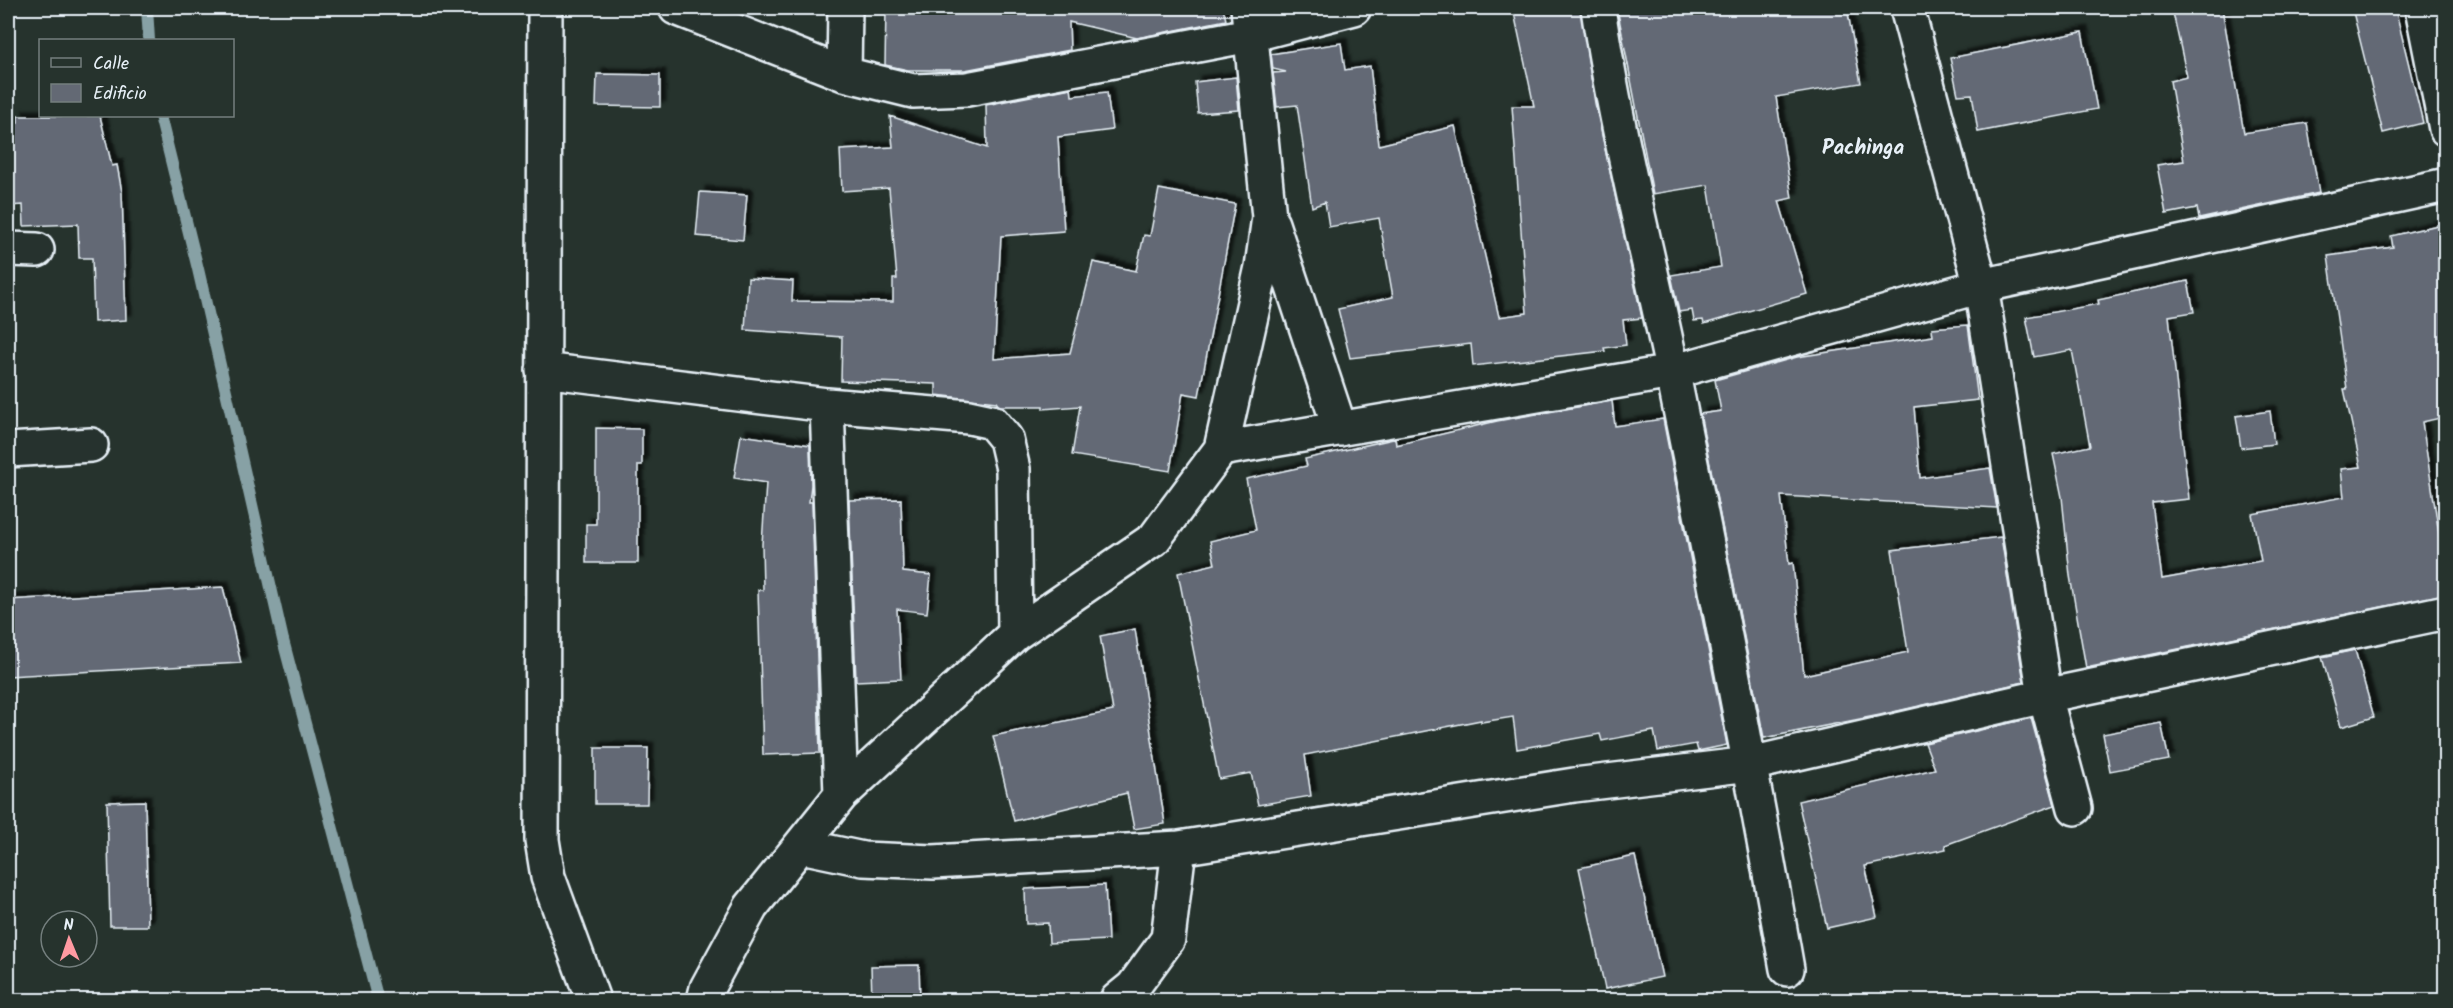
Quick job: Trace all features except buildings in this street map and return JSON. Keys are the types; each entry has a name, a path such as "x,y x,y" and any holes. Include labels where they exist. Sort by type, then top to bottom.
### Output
{"street":[{"path":"545,8 542,840 548,877 593,1000"},
{"path":"676,8 844,74 913,91 967,89 1249,21 1354,8"},
{"path":"844,8 844,74"},
{"path":"1598,8 1606,66 1672,372 1788,969"},
{"path":"1907,8 1982,286 2045,696 2075,808"},
{"path":"2422,8 2445,129"},
{"path":"1249,21 1269,217 1340,429"},
{"path":"1221,449 1672,372 1982,286 2445,185"},
{"path":"704,1000 707,988 751,907 841,795 1015,634 1154,539 1221,449 1262,267 1269,217"},
{"path":"543,370 827,405 969,417 992,422 1006,439 1013,469 1015,634"},
{"path":"827,405 841,795"},
{"path":"8,450 91,445"},
{"path":"801,846 862,858 933,862 1179,848 1574,785 1750,764 2045,696 2445,612"},
{"path":"1117,1000 1133,987 1168,939 1179,848"}],"waterway":[{"path":"147,8 149,39"},
{"path":"160,117 198,269 283,640 378,1000"}],"district":[{"name":"Pachinga","path":"1863,148"}]}
